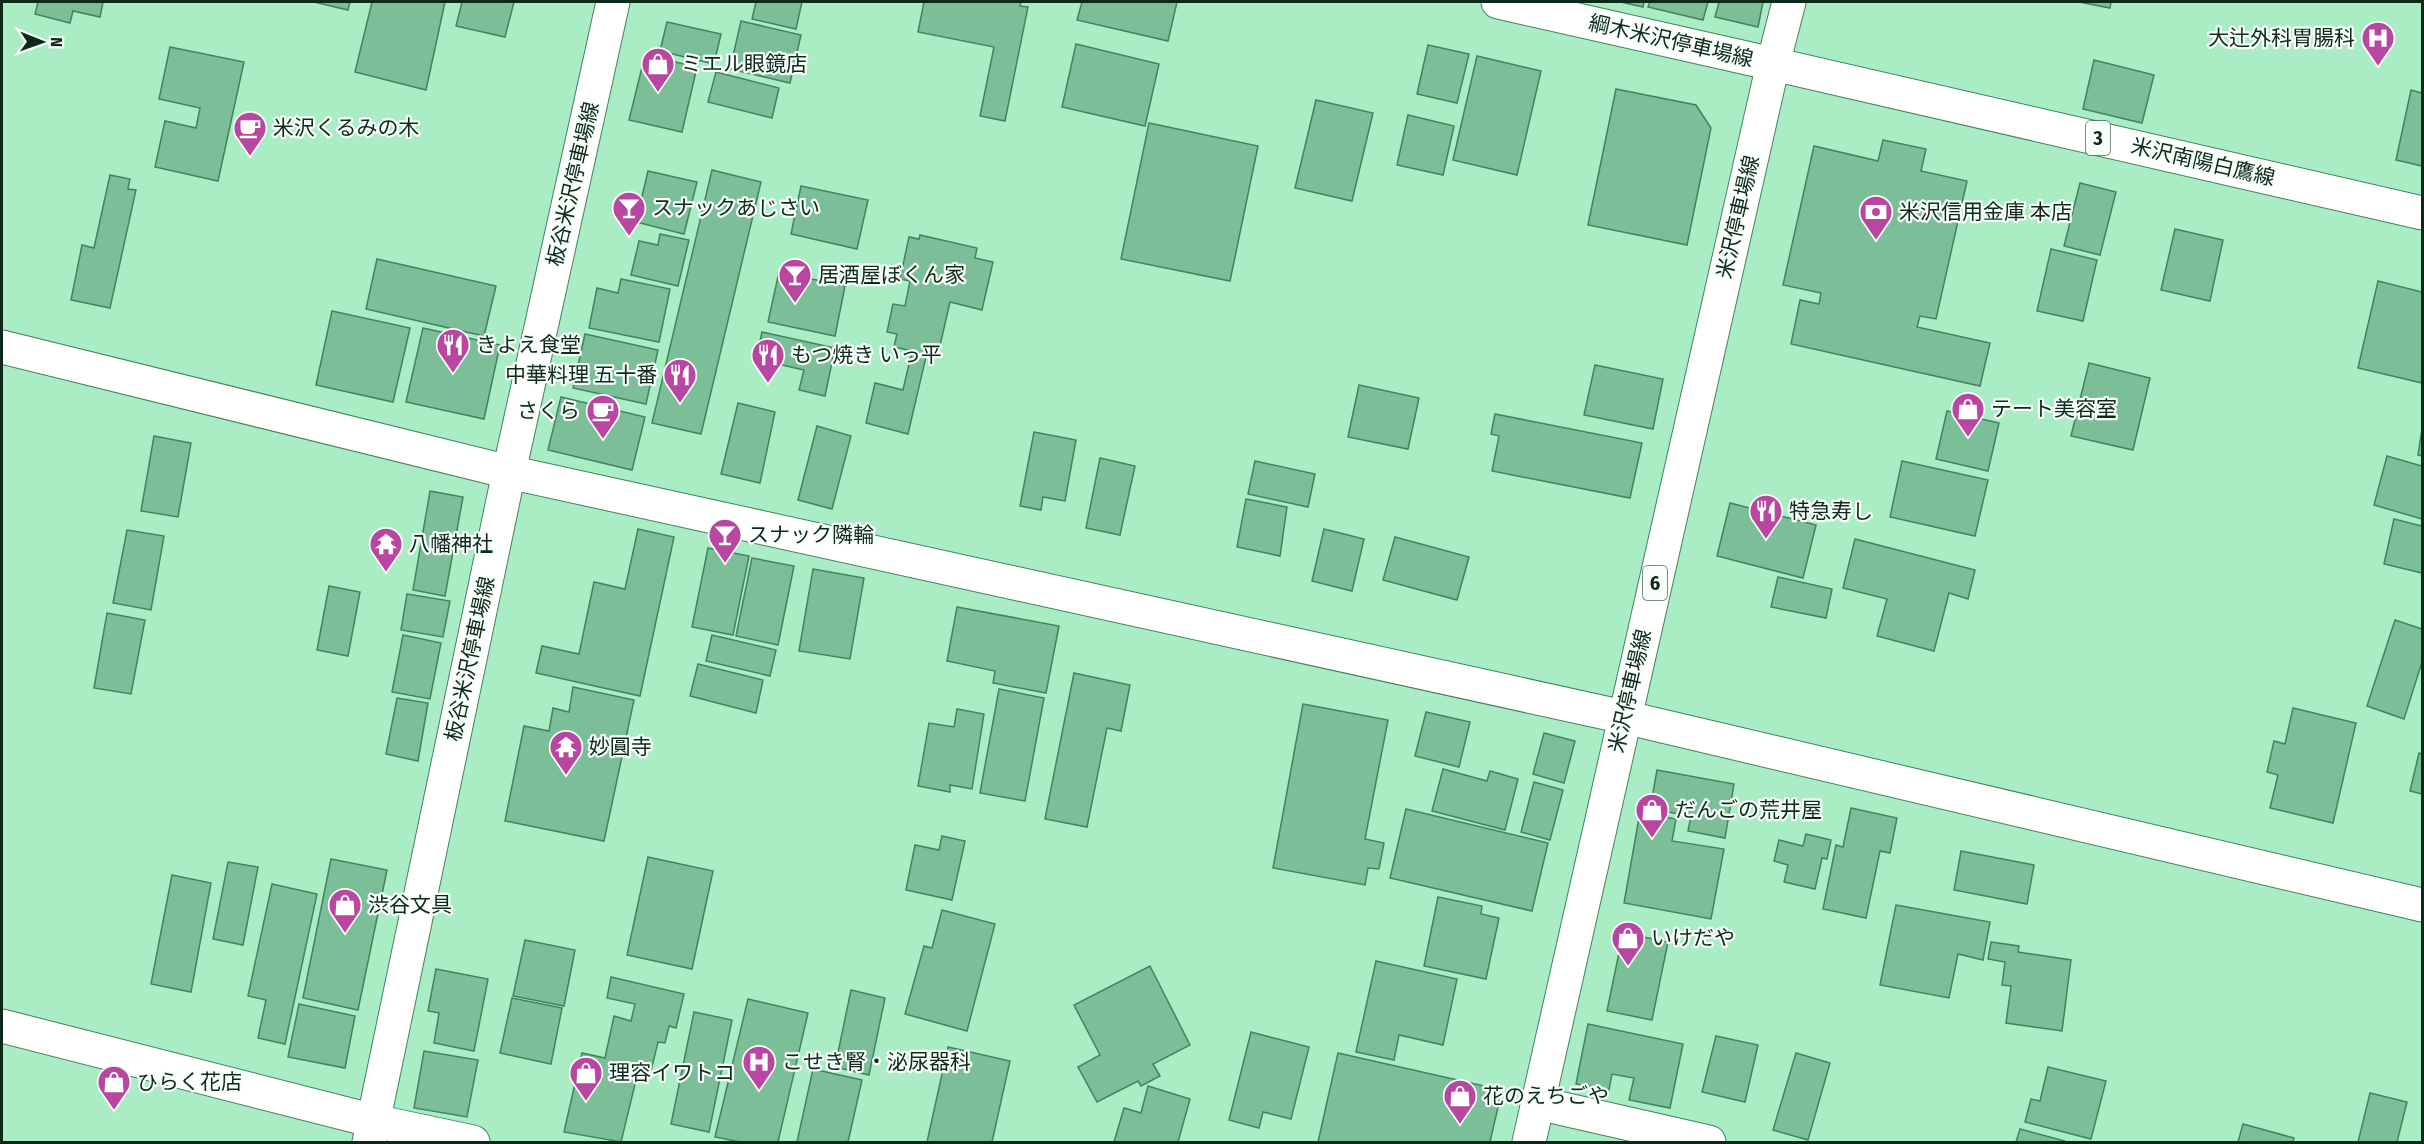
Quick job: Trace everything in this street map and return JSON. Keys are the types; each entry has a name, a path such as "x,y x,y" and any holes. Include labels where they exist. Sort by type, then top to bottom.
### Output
{"street":[{"name":"板谷米沢停車場線","path":"371,1132 509,472 613,2"},
{"name":"綱木米沢停車場線","path":"1498,2 1773,64"},
{"name":"米沢停車場線","path":"1529,1143 1624,717 1789,2"},
{"name":"米沢南陽白鷹線","path":"1773,64 2422,213"},
{"path":"2,347 509,472 1624,717 2422,905"},
{"path":"2,1026 371,1132 473,1143"},
{"path":"1537,1103 1709,1143"}],"building":[{"path":"38,2 103,2 100,17 73,11 70,23 35,14"},
{"path":"314,2 350,2 348,10"},
{"path":"372,2 445,2 426,90 355,72"},
{"path":"462,2 514,2 505,37 456,26"},
{"path":"756,2 802,2 796,29 752,19"},
{"path":"924,2 1021,2 1020,6 1028,7 1005,121 980,116 994,47 918,32"},
{"path":"1082,2 1177,2 1168,41 1077,20"},
{"path":"1621,2 1644,2 1643,7"},
{"path":"1650,2 1708,2 1703,20 1648,7"},
{"path":"1719,2 1763,2 1758,27 1715,17"},
{"path":"2079,2 2111,2 2110,8"},
{"path":"741,21 801,35 790,83 730,69"},
{"path":"667,22 721,34 714,64 660,51"},
{"path":"1076,44 1159,64 1145,126 1062,107"},
{"path":"1428,45 1469,54 1457,103 1417,94"},
{"path":"170,47 244,62 218,181 155,167 165,121 196,128 200,108 159,99"},
{"path":"645,55 697,67 682,132 629,120"},
{"path":"1477,56 1541,71 1517,175 1453,160"},
{"path":"2094,60 2154,75 2142,123 2083,109"},
{"path":"716,72 779,88 772,118 708,102"},
{"path":"1616,89 1696,105 1711,128 1687,245 1588,225"},
{"path":"2411,90 2422,93 2422,166 2396,160"},
{"path":"1316,100 1373,113 1352,201 1295,188"},
{"path":"1408,115 1454,126 1443,175 1397,165"},
{"path":"1149,123 1258,146 1230,281 1121,259"},
{"path":"1883,140 1926,149 1921,171 1967,181 1936,319 1920,316 1917,327 1990,343 1980,386 1791,344 1800,300 1819,304 1821,293 1783,285 1814,146 1878,161"},
{"path":"712,170 761,182 701,434 652,423"},
{"path":"648,171 697,182 684,234 636,222"},
{"path":"110,175 130,179 128,189 136,190 110,308 71,300 82,245 94,248"},
{"path":"2080,183 2116,192 2100,255 2064,246"},
{"path":"801,186 868,200 857,249 791,234"},
{"path":"2175,229 2223,240 2210,301 2161,290"},
{"path":"660,234 689,240 678,286 631,275 639,241 658,245"},
{"path":"920,235 977,248 975,258 993,262 982,310 950,302 939,350 928,348 908,434 866,423 875,383 903,390 912,351 894,347 897,334 887,332 893,304 905,306 910,281 900,279 909,237 919,239"},
{"path":"2051,249 2097,260 2083,321 2037,311"},
{"path":"377,259 496,286 484,336 366,309"},
{"path":"779,272 845,286 835,336 768,322"},
{"path":"621,279 670,289 659,342 589,328 597,288 618,293"},
{"path":"2378,281 2422,292 2422,383 2358,368"},
{"path":"332,311 410,328 393,402 316,385"},
{"name":"きよえ食堂","path":"423,328 500,345 484,419 406,402"},
{"path":"762,332 835,348 825,396 799,390 804,370 756,359"},
{"path":"585,334 658,350 646,404 573,388"},
{"path":"2089,363 2150,378 2133,450 2071,436"},
{"path":"1595,365 1663,379 1653,429 1584,415"},
{"path":"1359,385 1419,398 1408,449 1348,437"},
{"path":"561,397 645,417 632,470 548,450"},
{"path":"738,403 775,412 760,483 721,474"},
{"path":"1947,411 1999,423 1988,471 1936,459"},
{"path":"1495,414 1642,443 1630,498 1492,471 1499,436 1491,434"},
{"path":"817,426 851,436 832,509 798,500"},
{"path":"2422,429 2422,456 2418,455"},
{"path":"1034,432 1076,440 1065,501 1043,497 1041,510 1020,506"},
{"path":"154,436 191,443 178,517 141,511"},
{"path":"2387,456 2422,466 2422,519 2374,505"},
{"path":"1100,458 1135,466 1120,535 1086,528"},
{"path":"1255,461 1315,474 1308,507 1248,494"},
{"path":"1902,461 1988,480 1975,536 1890,517"},
{"path":"430,491 463,497 445,596 413,590"},
{"path":"1246,499 1287,507 1280,556 1237,547"},
{"name":"特急寿し","path":"1730,503 1816,525 1803,578 1717,556"},
{"path":"2394,519 2422,526 2422,573 2384,564"},
{"path":"638,529 674,537 640,696 536,673 542,646 579,654 594,582 625,589"},
{"path":"1324,529 1364,539 1352,591 1312,581"},
{"path":"127,530 164,536 151,610 113,603"},
{"path":"1395,537 1469,557 1457,600 1383,580"},
{"path":"1855,539 1975,570 1968,599 1949,593 1934,651 1877,636 1887,599 1843,588"},
{"path":"708,548 749,556 733,635 692,627"},
{"path":"752,558 794,566 778,645 736,636"},
{"path":"813,569 864,578 850,659 799,651"},
{"path":"1778,577 1832,589 1826,618 1771,607"},
{"path":"329,586 360,592 348,656 317,650"},
{"path":"407,594 450,601 443,637 401,630"},
{"path":"957,607 1059,626 1046,693 993,683 995,671 947,661"},
{"path":"107,613 145,620 131,694 94,688"},
{"path":"2395,620 2422,629 2422,662 2404,719 2367,706"},
{"path":"403,635 441,643 430,699 392,692"},
{"path":"712,635 776,650 770,676 706,661"},
{"path":"698,664 763,680 756,713 690,696"},
{"path":"1074,673 1130,685 1121,731 1107,728 1087,827 1045,819"},
{"name":"妙圓寺","path":"573,687 634,700 604,841 505,821 524,726 549,731 553,708 569,712"},
{"path":"999,689 1044,698 1025,801 980,793"},
{"path":"397,698 428,703 418,761 386,754"},
{"path":"1303,704 1388,720 1365,839 1384,843 1379,869 1368,868 1365,885 1273,868"},
{"path":"2293,708 2356,723 2333,823 2270,808 2278,775 2267,772 2274,741 2285,744"},
{"path":"957,709 984,714 972,789 950,785 950,792 918,786 929,723 954,727"},
{"path":"1426,712 1470,722 1459,767 1415,756"},
{"path":"1544,733 1575,741 1564,783 1533,774"},
{"path":"2419,753 2422,754 2422,794 2410,791"},
{"path":"1443,769 1487,781 1490,771 1518,779 1505,830 1432,811"},
{"path":"1657,770 1734,784 1725,838 1688,831 1691,816 1650,809"},
{"path":"1534,782 1563,790 1550,840 1521,832"},
{"path":"1851,808 1897,818 1890,853 1880,851 1866,918 1823,909 1836,845 1843,847"},
{"path":"1406,809 1548,843 1532,911 1390,878"},
{"path":"1640,812 1676,819 1672,841 1724,849 1711,919 1624,903"},
{"path":"1806,834 1831,840 1827,859 1822,858 1815,889 1784,882 1788,865 1774,861 1779,840 1803,846"},
{"path":"942,836 965,841 952,900 906,890 915,845 939,850"},
{"path":"1961,851 2034,865 2027,904 1954,890"},
{"path":"648,857 713,871 692,969 627,955"},
{"name":"渋谷文具","path":"331,859 387,870 358,1010 303,998"},
{"path":"228,862 258,867 243,945 213,939"},
{"path":"172,875 211,883 191,992 151,984"},
{"path":"272,884 317,894 285,1044 258,1038 266,1000 248,996"},
{"path":"1438,897 1482,906 1481,914 1499,918 1486,979 1424,966"},
{"path":"1896,905 1990,922 1983,960 1958,954 1949,998 1880,985"},
{"path":"942,910 995,924 967,1031 905,1014 924,946 932,948"},
{"path":"1634,935 1668,942 1652,1020 1607,1011 1621,943 1631,945"},
{"path":"525,940 575,950 564,1006 513,996"},
{"path":"1991,942 2019,946 2018,952 2071,960 2062,1031 2006,1023 2011,986 2002,985 2005,962 1988,959"},
{"path":"1376,961 1457,979 1443,1045 1399,1035 1394,1060 1356,1052"},
{"path":"1150,966 1190,1045 1153,1064 1160,1076 1141,1086 1138,1081 1097,1102 1078,1067 1100,1055 1074,1005"},
{"path":"436,969 488,979 474,1051 434,1043 439,1013 428,1011"},
{"path":"611,977 684,994 676,1028 669,1026 665,1043 658,1042 650,1075 638,1072 621,1142 564,1132 582,1053 605,1058 614,1016 631,1021 635,1004 607,998"},
{"path":"851,990 885,998 869,1075 835,1067"},
{"path":"512,998 562,1008 551,1064 500,1053"},
{"path":"748,999 808,1013 778,1142 740,1142 715,1137"},
{"path":"299,1004 355,1016 345,1068 288,1057"},
{"path":"694,1012 732,1020 709,1132 671,1124"},
{"path":"1588,1024 1683,1044 1670,1108 1629,1100 1634,1078 1612,1074 1609,1090 1576,1084"},
{"path":"1251,1032 1309,1047 1291,1119 1263,1112 1259,1128 1229,1120"},
{"path":"1716,1036 1758,1045 1745,1102 1702,1092"},
{"path":"948,1047 1010,1061 992,1142 927,1142"},
{"path":"424,1051 478,1060 467,1117 414,1108"},
{"path":"1338,1053 1502,1090 1490,1142 1318,1142"},
{"path":"1796,1053 1830,1063 1808,1140 1773,1130"},
{"path":"2048,1067 2106,1081 2091,1139 2025,1122 2031,1099 2040,1101"},
{"path":"813,1069 862,1080 848,1142 797,1142"},
{"path":"1148,1086 1190,1099 1178,1142 1114,1142 1124,1108 1141,1113"},
{"path":"2370,1093 2407,1102 2397,1142 2358,1142"},
{"path":"2243,1124 2294,1138 2293,1142 2238,1142"},
{"path":"2020,1129 2065,1141 2065,1142 2016,1142"}],"place":[{"name":"大辻外科胃腸科","path":"2378,67"},
{"name":"ミエル眼鏡店","path":"658,93"},
{"name":"米沢くるみの木","path":"250,157"},
{"name":"スナックあじさい","path":"629,237"},
{"name":"米沢信用金庫 本店","path":"1876,241"},
{"name":"居酒屋ぼくん家","path":"795,304"},
{"name":"きよえ食堂","path":"453,374"},
{"name":"もつ焼き いっ平","path":"768,384"},
{"name":"中華料理 五十番","path":"680,404"},
{"name":"テート美容室","path":"1968,438"},
{"name":"さくら","path":"603,440"},
{"name":"特急寿し","path":"1766,540"},
{"name":"スナック隣輪","path":"725,564"},
{"name":"八幡神社","path":"386,573"},
{"name":"妙圓寺","path":"566,776"},
{"name":"だんごの荒井屋","path":"1652,839"},
{"name":"渋谷文具","path":"345,934"},
{"name":"いけだや","path":"1628,967"},
{"name":"こせき腎・泌尿器科","path":"759,1091"},
{"name":"理容イワトコ","path":"586,1102"},
{"name":"ひらく花店","path":"114,1111"},
{"name":"花のえちごや","path":"1460,1125"}]}
